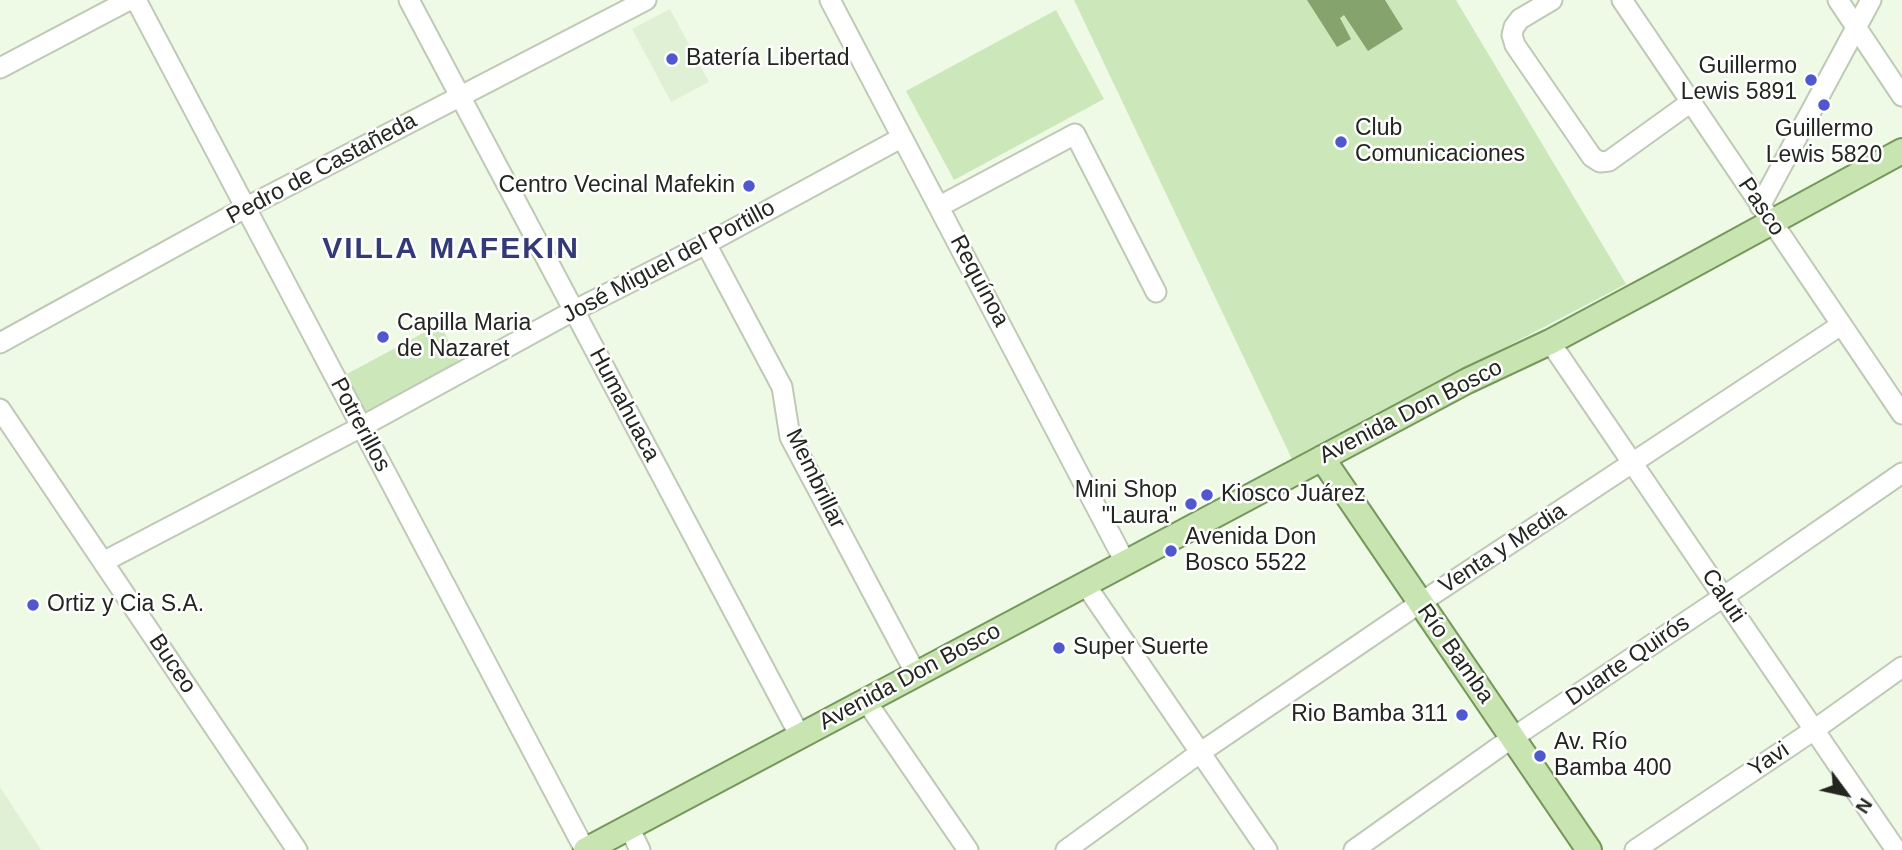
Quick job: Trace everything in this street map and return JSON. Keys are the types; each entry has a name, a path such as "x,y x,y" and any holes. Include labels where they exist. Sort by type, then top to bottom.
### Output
{"main road":[{"name":"Avenida Don Bosco","path":"585,850 1467,381 1550,342 1766,215 1902,151"},
{"name":"Río Bamba","path":"1315,462 1506,743 1589,850"},
{"name":"Río Bamba","path":"1506,743 1569,850"}],"street":[{"path":"0,68 129,0"},
{"name":"Potrerillos","path":"136,0 585,850"},
{"name":"Humahuaca","path":"409,0 800,736"},
{"name":"Pedro de Castañeda","path":"0,343 245,208 646,0"},
{"name":"Requínoa","path":"830,0 1125,562"},
{"path":"1552,0 1520,19 1512,35 1515,45 1592,157 1600,162 1609,161 1691,102"},
{"name":"Pasco","path":"1622,0 1902,414"},
{"path":"1838,0 1902,96"},
{"path":"1766,215 1871,0"},
{"path":"940,206 1076,134 1156,292"},
{"name":"José Miguel del Portillo","path":"103,562 361,427 573,311 706,244 901,138"},
{"name":"Membrillar","path":"706,244 782,387 790,437 916,674"},
{"name":"Venta y Media","path":"1066,850 1201,752 1413,608 1841,325"},
{"name":"Caluti","path":"1550,342 1896,850"},
{"name":"Buceo","path":"0,409 298,850"},
{"name":"Duarte Quirós","path":"1354,850 1902,473"},
{"path":"1085,584 1267,850"},
{"name":"Yavi","path":"1635,850 1814,730 1902,667"},
{"path":"866,701 968,850"},
{"path":"629,827 640,850"}],"shaded area":[{"name":"Club Comunicaciones","path":"1074,0 1456,0 1626,284 1292,459"},
{"path":"1307,0 1385,0 1403,29 1368,51 1344,15 1340,18 1351,39 1337,47"},
{"name":"Batería Libertad","path":"670,9 709,82 671,102 632,29"},
{"path":"1056,10 1104,99 954,180 906,91"},
{"path":"440,324 460,363 365,414 345,375"},
{"path":"0,787 41,850 0,850"}],"place":[{"name":"Batería Libertad","path":"672,59"},
{"name":"Guillermo Lewis 5891","path":"1811,80"},
{"name":"Guillermo Lewis 5820","path":"1824,105"},
{"name":"Club Comunicaciones","path":"1341,142"},
{"name":"Centro Vecinal Mafekin","path":"749,186"},
{"name":"Capilla Maria de Nazaret","path":"383,337"},
{"name":"Kiosco Juárez","path":"1207,495"},
{"name":"Mini Shop \"Laura\"","path":"1191,504"},
{"name":"Avenida Don Bosco 5522","path":"1171,551"},
{"name":"Ortiz y Cia S.A.","path":"33,605"},
{"name":"Super Suerte","path":"1059,648"},
{"name":"Rio Bamba 311","path":"1462,715"},
{"name":"Av. Río Bamba 400","path":"1540,756"}],"district":[{"name":"VILLA MAFEKIN","path":"451,250"}]}
